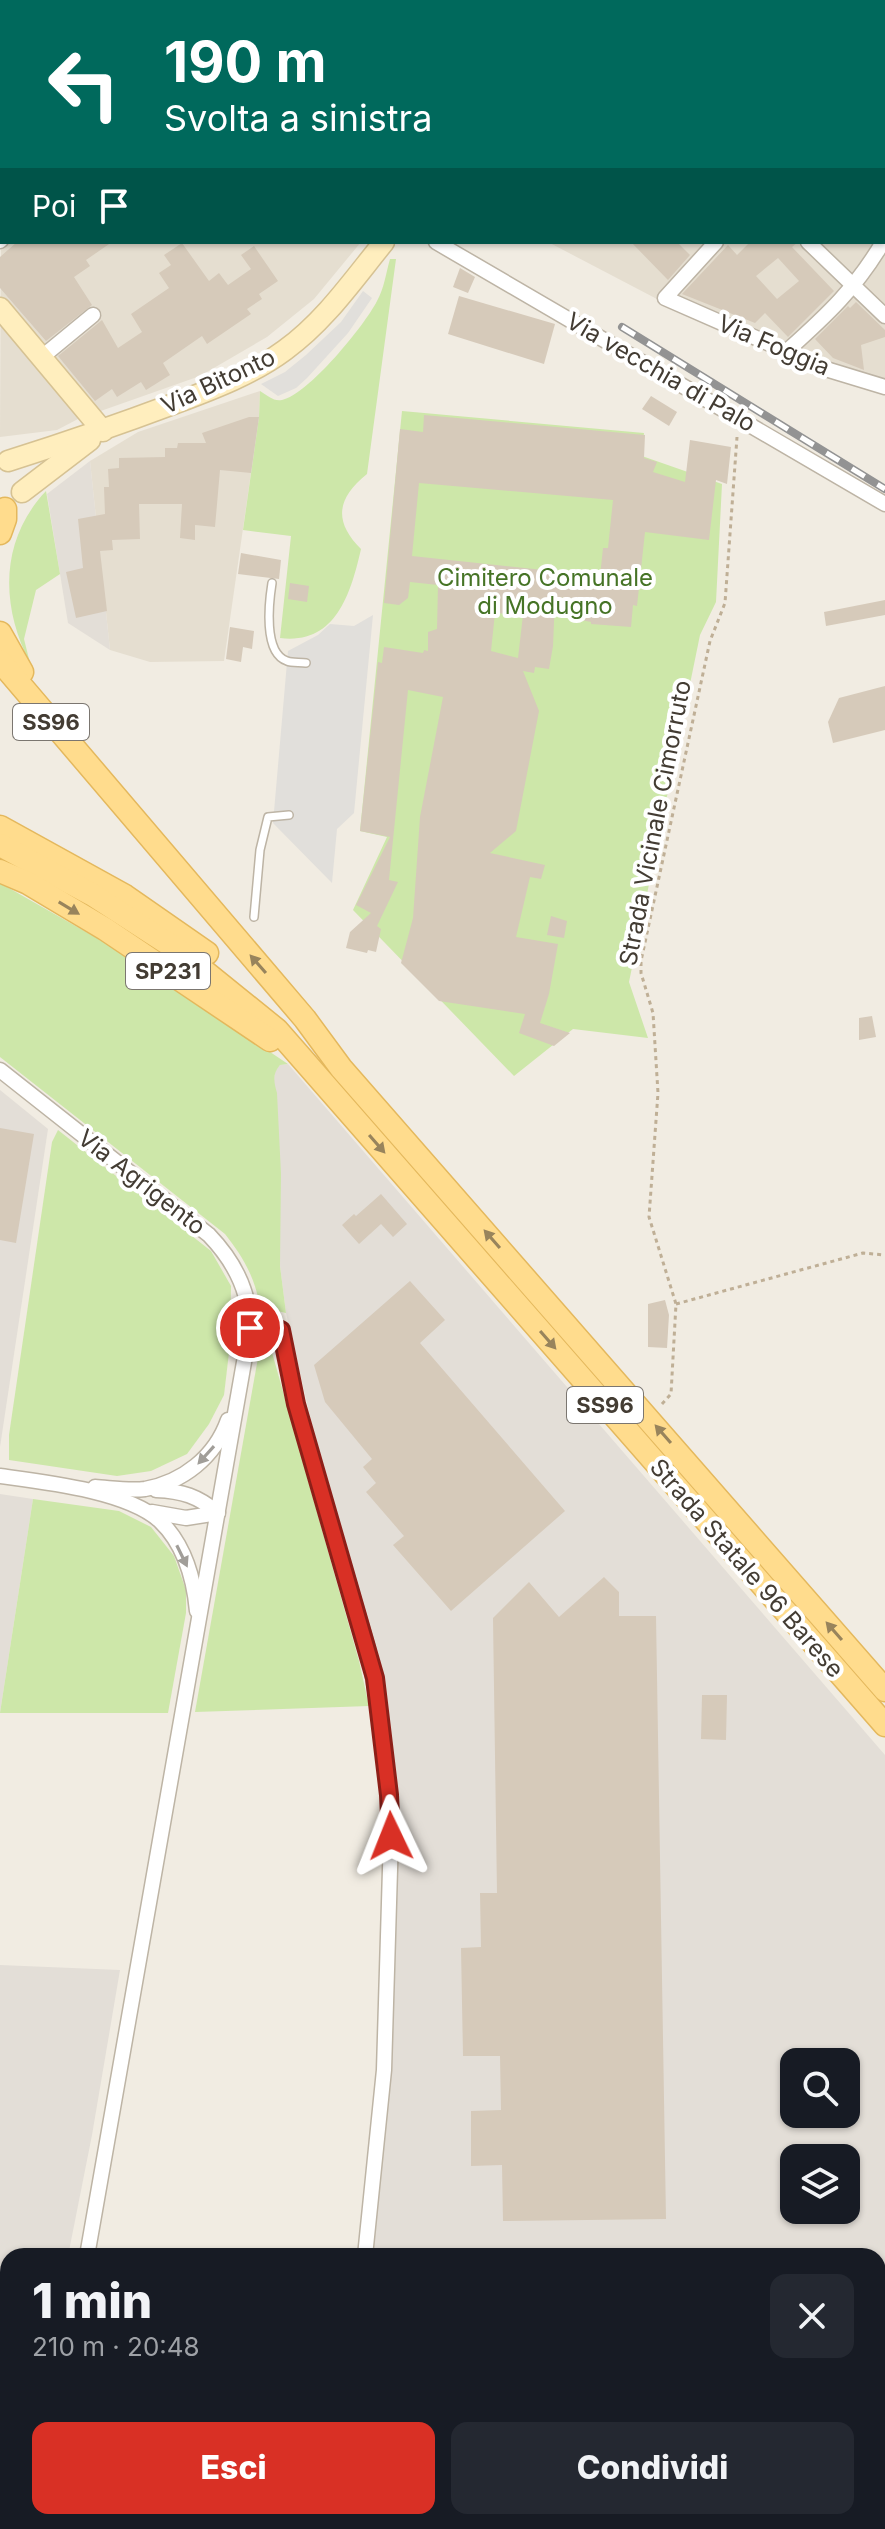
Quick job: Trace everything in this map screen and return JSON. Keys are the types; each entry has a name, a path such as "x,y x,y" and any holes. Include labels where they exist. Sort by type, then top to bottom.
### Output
{"main road":[{"path":"0,533 5,519 2,510"},
{"path":"0,633 19,667 103,782"},
{"name":"SS96","path":"0,661 305,1019 341,1068"},
{"name":"SS96","path":"0,827 125,896 181,933 255,991 341,1068"},
{"name":"SS96","path":"0,845 93,895 178,950 277,1030 325,1086"},
{"name":"SP231","path":"0,871 28,883 105,929 220,1005 281,1048 325,1086"},
{"name":"Strada Statale 96 Barese","path":"341,1068 885,1690"},
{"name":"Strada Statale 96 Barese","path":"325,1086 885,1725"}],"street":[{"name":"Via Bitonto","path":"4,460 103,431 199,394 275,357 319,322 382,244"},
{"name":"Via vecchia di Palo","path":"439,244 885,504"},
{"name":"Via Foggia","path":"714,244 665,298 829,370 885,387"},
{"path":"810,244 885,316"},
{"path":"788,350 822,320 863,275 882,244"},
{"path":"0,308 103,431"},
{"path":"42,357 93,315"},
{"name":"Via Bitonto","path":"2,510 15,503 22,492 103,431"},
{"path":"4,460 21,473 22,492"},
{"name":"Via Agrigento","path":"0,1070 209,1235 236,1269 250,1318"},
{"path":"88,2248 198,1632 250,1318 281,1330 296,1404 368,1649 381,1722 391,1836 388,1953 384,2070 366,2248"},
{"path":"143,1489 170,1482 193,1469 211,1453 224,1432 240,1386"},
{"path":"0,1476 74,1487 176,1490 193,1495 218,1513"},
{"path":"74,1487 140,1509 186,1518 218,1513"},
{"path":"140,1509 158,1519 184,1556 192,1578 198,1632"}],"lane":[{"path":"272,583 269,605 271,639 278,655 286,661 306,663"},
{"path":"254,917 260,850 268,817 289,815"}],"path":[{"name":"Strada Vicinale Cimorruto","path":"649,1418 671,1394 676,1304 649,1217 649,1178 658,1093 653,1013 643,984 641,961 710,641 725,603 738,417"},
{"path":"676,1304 863,1253 885,1255"}],"shaded area":[{"path":"1,244 359,244 314,299 267,337 200,376 78,419 57,430 0,437"},
{"path":"552,244 885,244 885,391 697,320"},
{"path":"363,291 372,298 348,333 307,378 296,388 278,396 261,384 285,372 306,355 341,322"},
{"path":"260,391 259,417 224,661 150,662 110,650 90,461 138,432"},
{"path":"90,461 110,650 68,623 47,494"},
{"path":"373,615 354,813 337,829 332,883 273,823 288,651 318,635 330,624 354,626"},
{"path":"288,1064 885,1755 885,2248 373,2248 383,2155 398,1833 380,1670 313,1429 286,1313 280,1266 275,1070 280,1065"},
{"path":"0,1090 48,1129 0,1447"},
{"path":"0,1494 33,1499 0,1713"},
{"path":"0,1965 120,1970 70,2248 0,2248"}],"green space":[{"path":"390,259 396,259 367,474 349,492 342,510 346,529 361,549 357,566 346,598 328,625 299,638 280,638 291,536 243,530 260,391 273,399 282,400 306,386 320,373 371,312"},
{"name":"Cimitero Comunale di Modugno","path":"402,411 644,433 642,456 722,484 716,602 700,635 629,982 648,1038 573,1029 514,1076 353,910 387,837 360,831"},
{"path":"46,491 60,574 36,590 24,639 30,663 13,619 10,574 20,530"},
{"path":"0,883 116,949 288,1064 280,1065 274,1078 281,1174 280,1266 286,1313 260,1307 248,1269 225,1234 0,1057"},
{"path":"58,1130 211,1251 231,1286 230,1344 224,1395 209,1424 187,1454 151,1471 117,1476 9,1460 9,1435 52,1142"},
{"path":"261,1341 268,1343 273,1356 369,1706 195,1712"},
{"path":"33,1499 119,1511 151,1527 174,1556 186,1590 186,1613 168,1713 0,1713"}],"building":[{"path":"15,244 109,244 86,260 90,266 74,277 92,305 46,341 0,288 0,257"},
{"path":"183,244 209,281 219,273 228,285 251,269 241,255 254,246 278,281 259,294 262,299 247,309 251,314 207,344 202,336 163,363 170,375 146,390 141,382 117,397 112,389 95,401 58,356 102,320 118,348 142,332 131,314 169,288 159,273 171,265 164,255"},
{"path":"633,244 679,244 690,255 668,280"},
{"path":"748,244 796,244 792,247 834,291 788,337 765,313 755,323 682,294 728,245 737,255","holes":["778,258 799,281 777,299 756,276"]},
{"path":"460,268 475,277 468,293 453,287"},
{"path":"459,296 555,324 544,364 448,334"},
{"path":"856,302 885,330 885,337 861,345 864,370 833,358 815,339"},
{"path":"651,396 677,412 669,426 642,409"},
{"path":"424,415 645,435 644,458 657,462 653,472 685,482 690,440 731,447 727,484 716,480 709,540 645,532 637,606 633,605 631,627 591,624 581,620 584,600 555,597 549,669 535,667 534,673 523,671 539,711 516,831 490,853 545,865 541,879 530,877 516,937 558,944 540,1023 570,1033 554,1046 519,1033 525,1014 439,1001 401,963 413,918 420,817 443,697 408,690 389,880 398,882 377,926 381,929 376,952 346,948 350,932 371,913 356,905 390,837 360,831 378,662 382,663 384,647 423,653 424,650 428,651 428,632 437,629 438,585 410,582 408,598 399,605 384,603 400,429 423,432","holes":["419,483 613,500 608,548 603,548 600,576 412,556","495,613 523,615 518,658 491,651"]},
{"path":"249,417 259,417 251,473 220,470 215,527 195,525 195,540 180,538 182,504 139,504 140,539 112,540 113,550 100,551 107,611 76,618 66,572 83,568 78,519 105,514 104,487 109,487 108,469 119,468 119,458 165,457 165,448 177,448 178,443 206,443 202,433"},
{"path":"241,553 281,560 279,579 238,574"},
{"path":"290,583 309,586 307,602 288,599"},
{"path":"885,600 885,615 826,626 824,612"},
{"path":"230,627 254,631 252,649 243,647 241,662 226,659"},
{"path":"885,686 885,730 833,743 828,722 839,698"},
{"path":"551,916 567,921 564,938 547,935"},
{"path":"872,1016 876,1037 859,1040 859,1018"},
{"path":"0,1128 34,1134 16,1243 0,1240"},
{"path":"381,1194 407,1224 393,1237 381,1224 359,1244 342,1225"},
{"path":"410,1281 445,1320 420,1343 565,1511 451,1611 393,1545 404,1536 366,1492 376,1483 363,1467 372,1459 325,1402 314,1365"},
{"path":"665,1300 669,1315 667,1348 648,1347 648,1304"},
{"path":"604,1577 619,1592 619,1616 656,1616 666,2219 503,2221 502,2165 471,2166 471,2111 501,2110 500,2056 463,2056 461,1948 481,1947 480,1893 497,1893 493,1618 529,1582 559,1617"},
{"path":"702,1695 727,1695 726,1740 701,1739"}],"railway":[{"path":"622,327 885,489"}],"route":[{"path":"250,1328 250,1318 281,1330 296,1404 375,1678 391,1836"}]}
